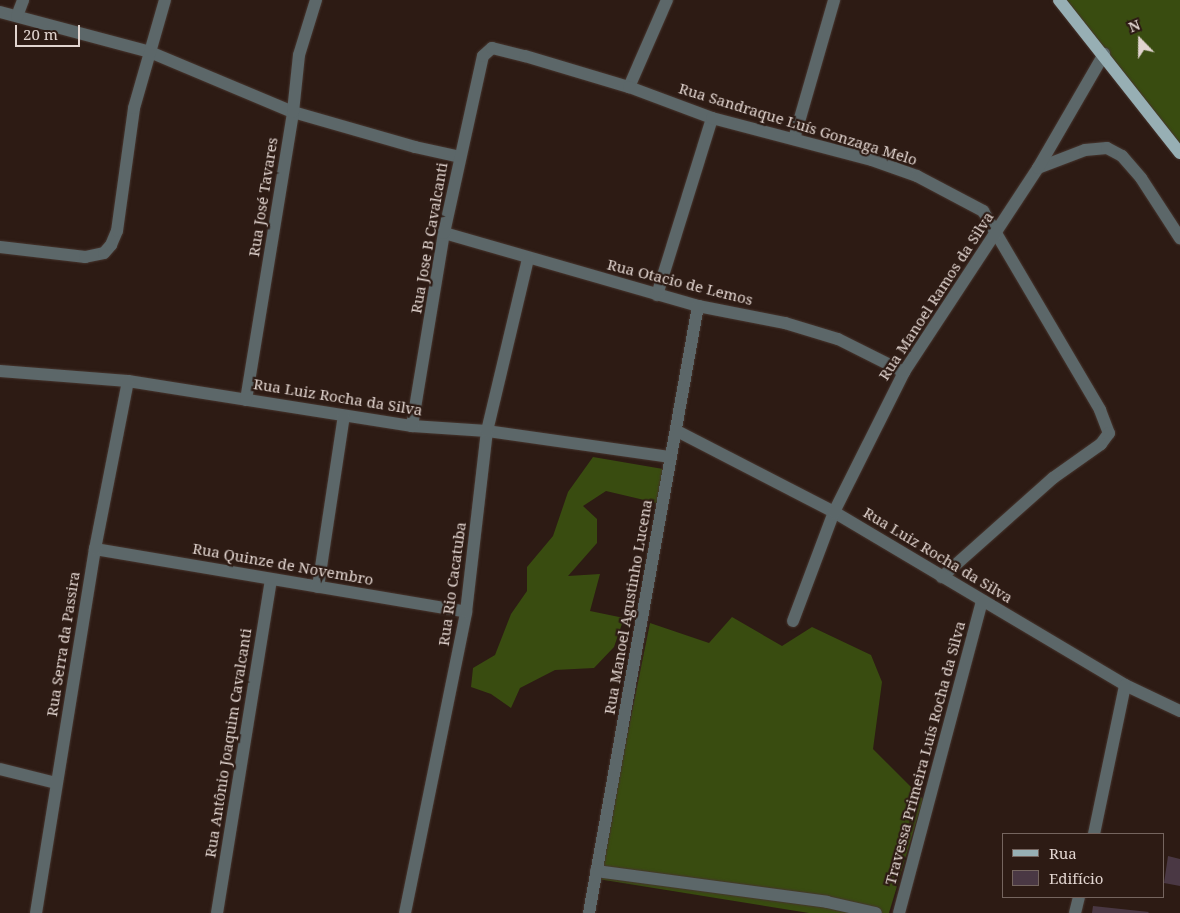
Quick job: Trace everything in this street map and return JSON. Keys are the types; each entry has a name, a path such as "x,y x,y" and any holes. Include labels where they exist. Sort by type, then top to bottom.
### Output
{"main road":[{"path":"1059,0 1104,54 1180,153"}],"street":[{"path":"17,16 23,0"},
{"path":"0,246 85,257 104,253 111,245 118,224 134,108 165,0"},
{"name":"Rua José Tavares","path":"246,400 293,112 299,55 316,0"},
{"path":"629,87 667,0"},
{"path":"794,139 834,0"},
{"path":"0,12 150,52 293,112 415,147 460,157"},
{"name":"Rua Sandraque Luís Gonzaga Melo","path":"483,56 488,48 496,48 629,87 712,118 794,139 916,176 983,211 997,231 1106,423 1109,433 1101,444 1053,478 942,578"},
{"name":"Rua Manoel Ramos da Silva","path":"793,621 834,512 904,372 1038,168 1104,54"},
{"name":"Rua Jose B Cavalcanti","path":"412,426 444,233 483,56"},
{"path":"657,295 712,118"},
{"path":"1038,168 1085,150 1107,148 1122,156 1141,178 1180,238"},
{"name":"Rua Otacio de Lemos","path":"444,233 657,295 698,306 785,323 838,339 904,372"},
{"name":"Rua Rio Cacatuba","path":"404,913 466,612 487,431 528,259"},
{"name":"Rua Manoel Agustinho Lucena","path":"589,913 644,622 652,554 670,457 677,431 698,306"},
{"name":"Rua Luiz Rocha da Silva","path":"0,371 128,381 412,426 487,431 670,457"},
{"name":"Rua Serra da Passira","path":"36,913 95,548 128,381"},
{"path":"318,587 344,416"},
{"name":"Rua Luiz Rocha da Silva","path":"677,431 834,512 942,578 1125,685 1180,711"},
{"name":"Rua Quinze de Novembro","path":"95,548 466,612"},
{"name":"Rua Antônio Joaquim Cavalcanti","path":"217,913 271,579"},
{"name":"Travessa Primeira Luís Rocha da Silva","path":"900,913 982,601"},
{"path":"1094,833 1125,685"},
{"path":"0,768 56,784"},
{"path":"596,870 827,902 876,913"},
{"path":"1075,913 1079,898"}],"green space":[{"path":"1064,0 1180,0 1180,156"},
{"path":"593,457 669,470 657,503 606,491 583,506 597,519 597,543 568,576 600,574 590,611 624,618 614,647 594,668 555,670 520,688 511,708 491,694 471,687 473,668 495,655 511,614 527,591 527,567 553,536 568,492"},
{"path":"732,617 782,646 812,627 871,655 882,682 873,749 923,799 889,913 809,913 598,879 650,623 709,643"}],"building":[{"path":"1168,856 1180,859 1180,886 1165,883"},
{"path":"1093,906 1149,912 1092,913"}]}
